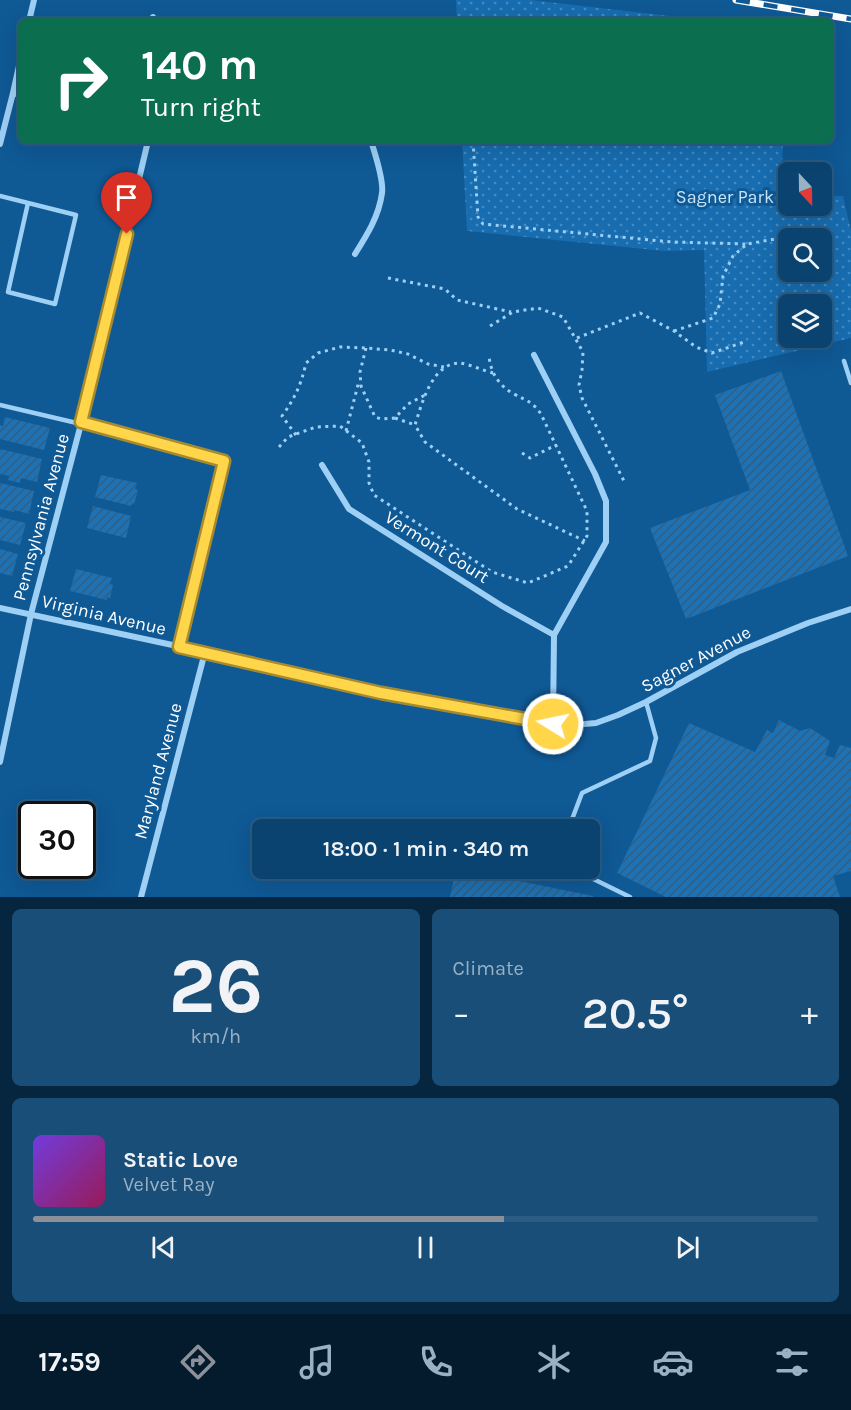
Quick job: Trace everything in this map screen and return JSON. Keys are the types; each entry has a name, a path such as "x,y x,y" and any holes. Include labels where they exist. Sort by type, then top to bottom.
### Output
{"street":[{"path":"30,18 34,0"},
{"path":"0,144 18,70"},
{"path":"13,93 18,94"},
{"name":"Pennsylvania Avenue","path":"0,762 31,614 81,423 147,144"},
{"path":"355,254 373,225 382,191 372,144"},
{"path":"534,355 595,474 606,501 606,542 554,635 553,724"},
{"name":"Vermont Court","path":"322,465 349,509 502,606 554,635"},
{"name":"Virginia Avenue","path":"0,608 381,693 553,724"},
{"name":"Sagner Avenue","path":"553,724 596,723 618,715 737,652 808,623 851,609"},
{"name":"Maryland Avenue","path":"141,897 205,652"}],"lane":[{"path":"0,196 28,203 76,215 55,304 8,292 28,203"},
{"path":"844,361 851,383"},
{"path":"0,405 81,423 224,461 179,647"},
{"path":"572,819 582,794 650,761 656,738 646,702"},
{"path":"593,879 630,897"}],"path":[{"path":"473,144 478,217 483,224 672,242 747,244 778,239"},
{"path":"674,331 713,318 720,304 723,276 733,256 747,244"},
{"path":"388,278 445,289 457,300 513,312 538,308 563,317 583,351 579,385 582,398 624,481"},
{"path":"490,326 513,312"},
{"path":"577,338 640,313 674,331 696,347 712,353 747,341"},
{"path":"296,435 282,416 295,397 306,363 318,353 340,347 390,350 408,354 428,364 444,367 461,363 494,374"},
{"path":"346,431 366,348"},
{"path":"279,447 288,437 316,427 340,426 362,443 369,462 369,483 374,495 492,572 528,583 568,566 588,536 587,511 541,414 534,404 511,393 498,381 490,367 489,355"},
{"path":"415,425 433,380 444,367"},
{"path":"360,376 361,386 375,417 395,418 415,425 425,442 518,509 585,541"},
{"path":"395,418 408,404 426,395"},
{"path":"522,453 530,458 556,446"}],"green space":[{"path":"456,0 531,0 686,18 457,18"},
{"name":"Sagner Park","path":"462,144 783,144 782,162 778,162 778,216 832,216 832,196 843,196 851,231 851,338 832,342 832,294 778,294 778,348 809,348 707,372 704,250 664,251 467,231"}],"building":[{"path":"781,371 848,556 686,619 650,528 750,490 715,395"},
{"path":"5,417 50,428 44,450 0,439 0,425 3,426"},
{"path":"0,449 42,459 37,482 21,478 20,483 8,480 9,476 0,474"},
{"path":"101,475 137,483 135,489 138,490 134,504 132,503 131,506 95,497"},
{"path":"0,483 34,491 29,514 0,509"},
{"path":"93,506 131,516 126,538 87,528"},
{"path":"0,517 26,523 20,545 0,540"},
{"path":"0,549 18,554 12,576 0,573"},
{"path":"76,569 112,578 110,598 107,597 107,600 70,591"},
{"path":"779,720 800,731 810,728 830,741 825,755 834,758 840,745 851,748 851,871 833,876 840,897 666,897 617,873 689,723 755,752 767,730 773,733"},
{"path":"454,879 510,879 593,896 593,897 450,897"}],"railway":[{"path":"736,0 851,19"}],"route":[{"path":"127,234 81,422 224,461 179,647 381,693 553,724"}]}
